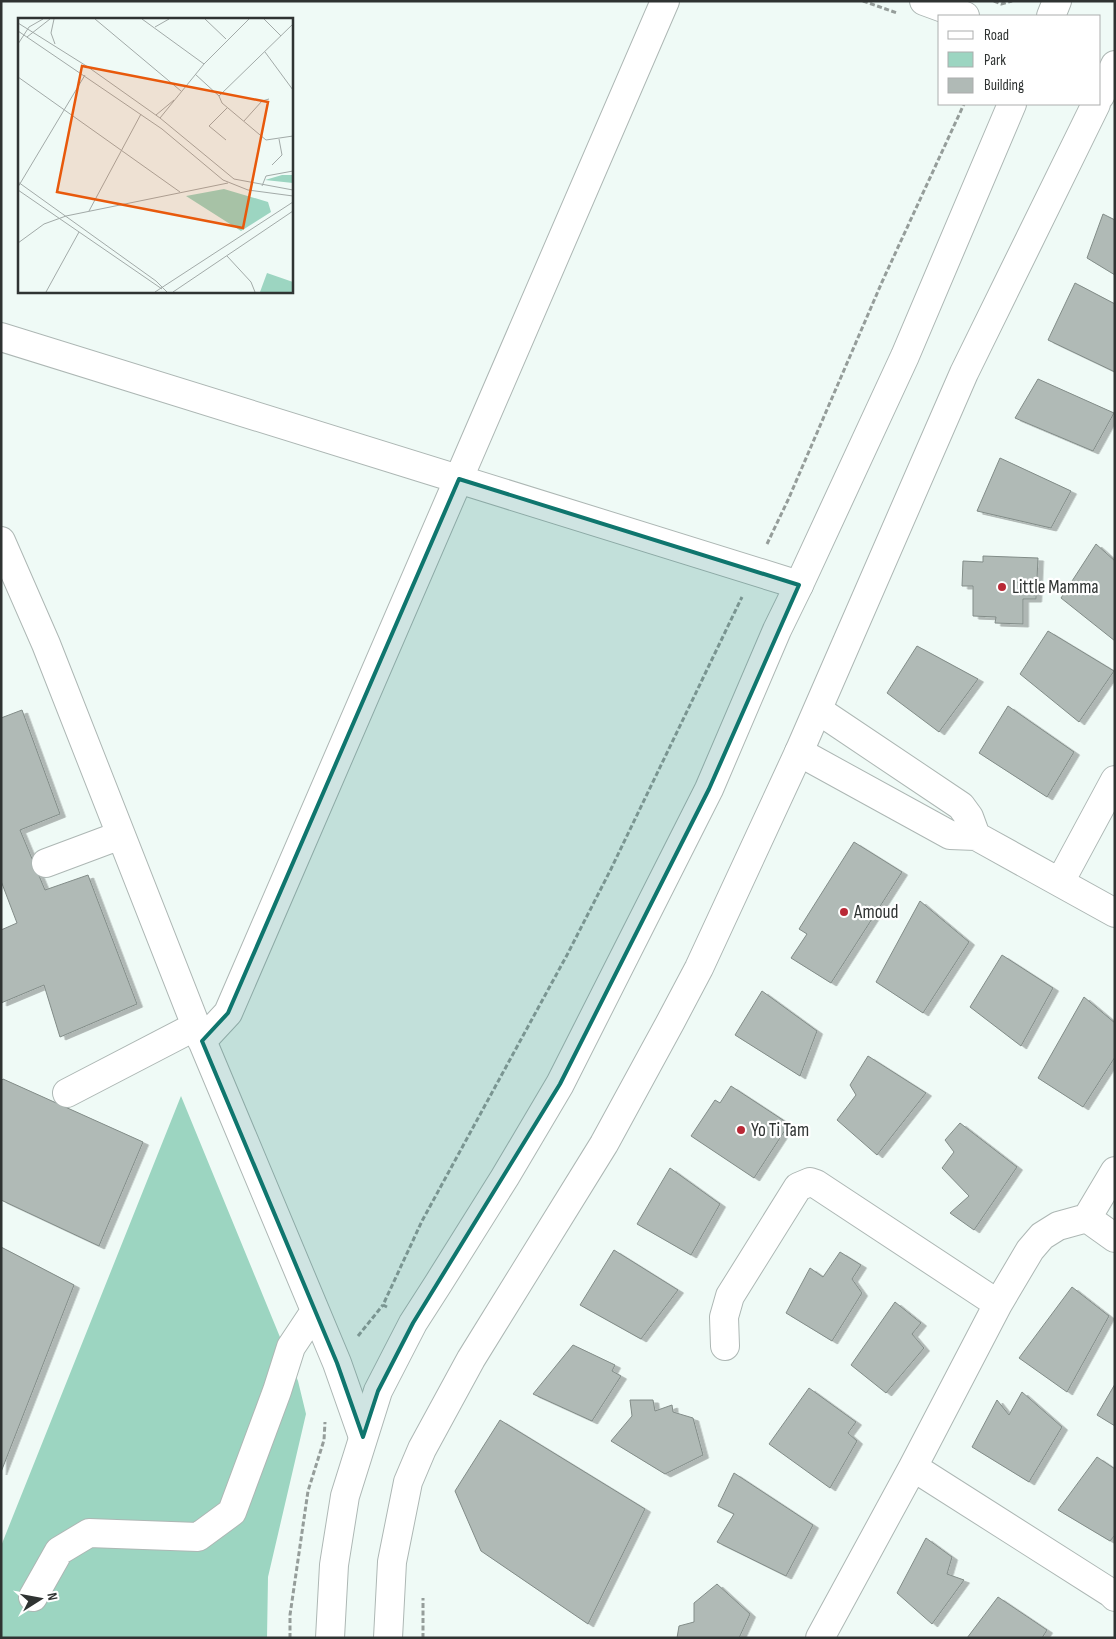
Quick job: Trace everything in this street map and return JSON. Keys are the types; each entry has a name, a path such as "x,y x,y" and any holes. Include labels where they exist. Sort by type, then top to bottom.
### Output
{"street":[{"path":"67,1094 199,1033 228,1013 665,1"},
{"path":"924,1 961,15"},
{"path":"1051,15 1058,1"},
{"path":"1101,94 1115,65"},
{"path":"330,1638 334,1564 345,1496 378,1391 413,1323 500,1185 560,1084 709,789 777,630 800,585 905,356 1012,105"},
{"path":"388,1638 392,1562 408,1482 422,1449 471,1358 604,1144 699,968 818,710 964,373 1096,105"},
{"path":"1,337 800,585"},
{"path":"1,541 46,644 199,1033 337,1363 363,1437"},
{"path":"818,710 961,806 969,817 976,836"},
{"path":"799,752 950,835 976,836 1115,913"},
{"path":"1060,882 1115,780"},
{"path":"46,863 121,835"},
{"path":"820,1638 914,1467 998,1304 1030,1250 1042,1236 1058,1226 1087,1218 1115,1171"},
{"path":"725,1346 724,1317 730,1296 798,1187 810,1182 816,1184 998,1304"},
{"path":"1087,1218 1115,1238"},
{"path":"34,1597 59,1551 89,1533 198,1537 232,1512 277,1391 291,1347 315,1311"},
{"path":"914,1467 1115,1597"}],"path":[{"path":"994,1 1001,4 1012,1"},
{"path":"337,1363 383,1305 422,1221 549,988 611,869 788,500 882,282 964,105"},
{"path":"383,1305 413,1323"},
{"path":"290,1638 290,1614 308,1491 324,1440 325,1412"}],"highlighted area":[{"path":"459,479 799,585 709,789 560,1084 413,1323 378,1391 363,1437 337,1363 202,1041 228,1013"}],"green space":[{"path":"181,1096 298,1381 306,1414 268,1577 267,1638 1,1638 1,1546"}],"building":[{"path":"1103,214 1115,220 1115,275 1087,258"},
{"path":"1075,283 1115,304 1115,372 1048,340"},
{"path":"1038,379 1114,413 1093,451 1015,418"},
{"path":"1000,458 1071,491 1051,528 977,511"},
{"path":"1096,544 1115,561 1115,641 1061,598"},
{"path":"983,556 1038,558 1036,599 1023,599 1023,624 995,623 996,617 973,616 973,586 962,586 963,561 983,562"},
{"path":"1048,631 1114,671 1079,722 1020,674"},
{"path":"917,646 978,679 939,732 887,693"},
{"path":"1008,706 1074,752 1047,797 979,753"},
{"path":"22,710 60,814 20,830 45,890 88,875 137,1004 60,1037 44,985 1,1003 1,930 17,923 1,881 1,718"},
{"path":"854,842 902,872 831,983 791,958 807,934 799,929"},
{"path":"920,901 969,942 923,1013 876,982"},
{"path":"1002,955 1053,988 1021,1046 970,1007"},
{"path":"762,991 817,1031 800,1076 735,1035"},
{"path":"1084,997 1115,1023 1115,1057 1083,1107 1038,1078"},
{"path":"868,1056 926,1093 877,1155 837,1120 856,1095 850,1085"},
{"path":"3,1079 143,1142 99,1246 1,1200 1,1081"},
{"path":"731,1086 789,1124 754,1178 691,1136 715,1100 720,1103"},
{"path":"960,1123 1017,1167 974,1230 950,1213 969,1196 942,1168 954,1152 945,1140"},
{"path":"670,1168 720,1204 691,1255 637,1224"},
{"path":"1,1247 74,1285 1,1472"},
{"path":"614,1250 678,1290 641,1339 580,1305"},
{"path":"840,1252 861,1265 852,1279 862,1293 832,1341 786,1313 810,1268 823,1277"},
{"path":"1072,1287 1109,1316 1067,1392 1019,1358"},
{"path":"895,1302 921,1323 912,1334 924,1348 886,1393 851,1365"},
{"path":"573,1345 615,1365 612,1371 621,1376 592,1421 533,1394"},
{"path":"1115,1384 1115,1426 1097,1415"},
{"path":"809,1388 856,1422 848,1433 857,1441 830,1488 769,1444"},
{"path":"1022,1392 1062,1427 1029,1482 972,1447 997,1400 1009,1415"},
{"path":"630,1400 653,1400 655,1411 672,1405 673,1412 693,1418 703,1455 665,1474 611,1441 632,1416"},
{"path":"500,1420 645,1509 588,1624 481,1551 455,1491"},
{"path":"1097,1457 1115,1469 1115,1535 1110,1541 1058,1510"},
{"path":"734,1473 813,1525 786,1576 717,1542 734,1514 718,1506"},
{"path":"926,1538 952,1557 947,1574 964,1580 932,1624 897,1593"},
{"path":"717,1584 750,1614 739,1638 677,1638 679,1626 694,1622 694,1603"},
{"path":"998,1597 1047,1630 1042,1638 967,1638"}],"place":[{"name":"Little Mamma","path":"1002,587"},
{"name":"Amoud","path":"844,912"},
{"name":"Yo Ti Tam","path":"741,1130"}]}
